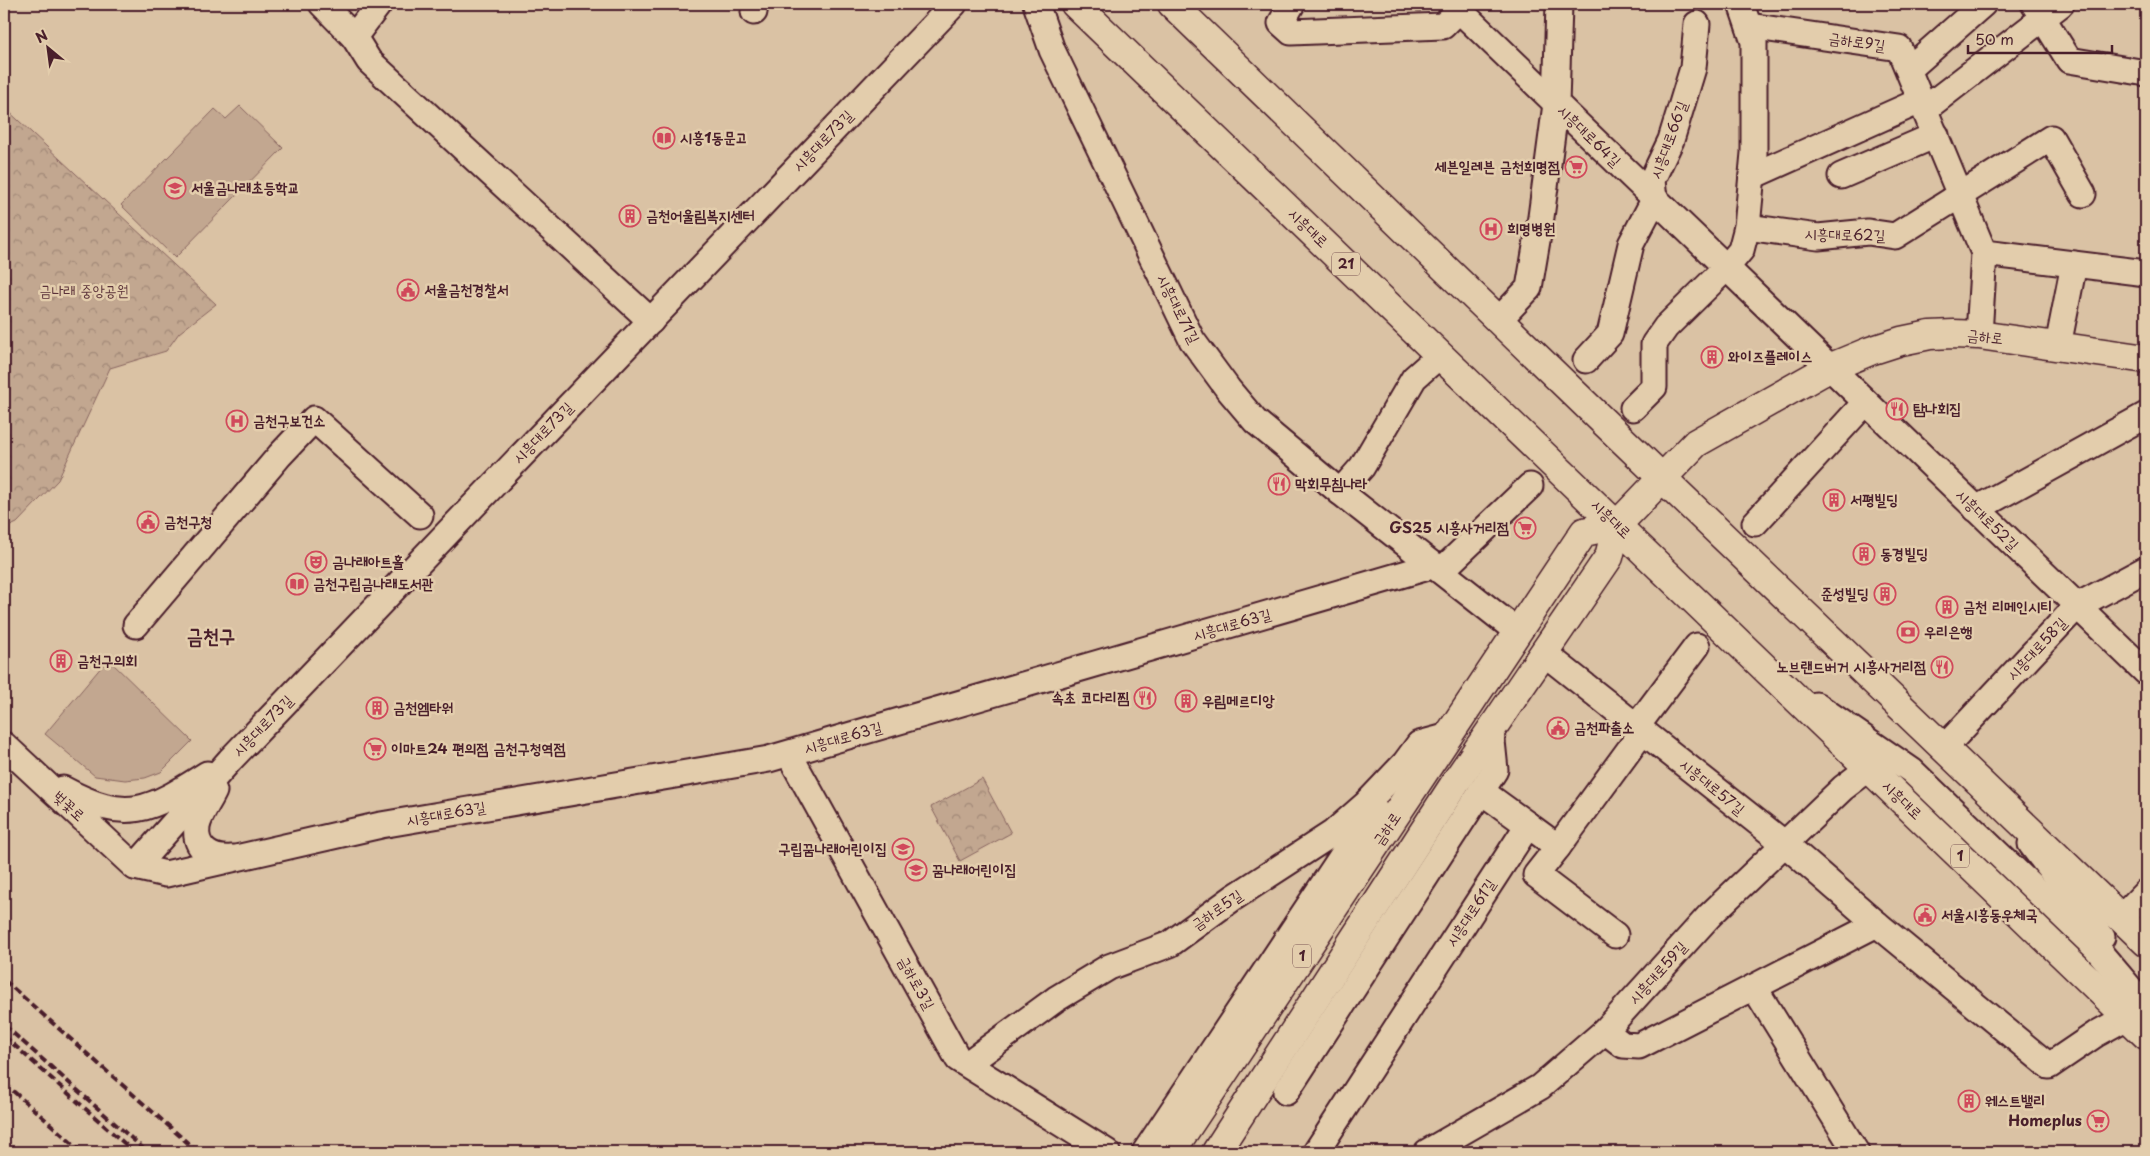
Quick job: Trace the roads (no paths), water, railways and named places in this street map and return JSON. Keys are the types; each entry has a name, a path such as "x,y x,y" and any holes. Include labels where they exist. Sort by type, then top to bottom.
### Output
{"main road":[{"name":"시흥대로","path":"1075,4 1869,768 2140,1019"},
{"path":"1172,4 1662,478 2146,942"},
{"name":"금하로","path":"1216,1152 1491,731 1609,557 1617,525 1696,443 1828,368 1870,351 1930,335 1979,335 2146,359"},
{"name":"금하로","path":"1171,1152 1584,532 1617,525"}],"street":[{"path":"322,4 354,37 369,61 651,321"},
{"path":"354,37 379,4"},
{"name":"시흥대로73길","path":"135,866 230,760 954,4"},
{"name":"시흥대로71길","path":"1036,4 1052,50 1192,340 1228,389 1255,421 1340,492 1438,568"},
{"path":"1500,320 1529,288 1541,217 1556,104 1559,4"},
{"path":"1909,68 1983,4"},
{"path":"1287,14 1291,32 1443,26 1456,7"},
{"name":"시흥대로64길","path":"1456,7 1726,268"},
{"path":"1752,176 1924,104 2046,8 2069,60 2146,73"},
{"path":"1633,408 1654,387 1654,344 1666,327 1726,268 1741,250 1747,227 1754,153 1754,42 1745,15"},
{"name":"금하로9길","path":"1745,15 1899,48 1924,104 1984,253 1979,335"},
{"name":"시흥대로66길","path":"1586,360 1610,334 1631,244 1654,200 1652,180 1671,140 1693,68 1697,24"},
{"path":"1841,176 1936,135"},
{"path":"1961,196 2051,138 2083,194"},
{"name":"시흥대로62길","path":"1747,227 1818,238 1868,232 1895,236 1961,196"},
{"path":"1984,253 2146,273"},
{"path":"2058,346 2074,264"},
{"path":"1726,268 1828,368"},
{"path":"1340,492 1362,467 1414,378 1440,355"},
{"name":"시흥대로52길","path":"1828,368 2146,672"},
{"path":"1754,523 1865,403"},
{"path":"1976,509 2146,415"},
{"path":"136,625 280,455 314,419 420,515"},
{"path":"1518,632 1438,568 1530,486"},
{"name":"시흥대로63길","path":"135,866 166,874 380,825 789,754 1438,568"},
{"name":"시흥대로58길","path":"1944,748 2077,606 2146,569"},
{"path":"1615,935 1536,875 1558,847 1697,646"},
{"name":"시흥대로57길","path":"1544,653 1785,844 1877,924 2049,1066 2096,1034 2140,1019"},
{"path":"1774,677 1912,771 2095,947 2140,1019"},
{"path":"1286,1092 1495,770 1491,731"},
{"name":"금하로5길","path":"967,1064 1056,999 1109,967 1170,944 1233,898 1333,833 1365,805 1405,763 1419,744 1449,736"},
{"name":"벚꽃로","path":"4,745 135,866"},
{"name":"금하로3길","path":"789,754 958,1058 1107,1152"},
{"path":"33,772 86,801 118,810 134,810 163,802 230,760"},
{"path":"230,760 197,826 198,837 204,852 218,859 235,858"},
{"path":"1145,1152 1405,763"},
{"name":"시흥대로59길","path":"1427,1152 1540,1087 1605,1031 1710,915 1843,788 1869,768"},
{"path":"1481,791 1558,847"},
{"path":"1995,797 2104,938 2146,985"},
{"name":"시흥대로61길","path":"1316,1152 1528,825"},
{"path":"2121,918 2146,892"},
{"path":"1605,1031 1623,1045 1639,1046 1877,924"},
{"path":"1754,987 1856,1152"}],"railway":[{"path":"4,980 198,1152"},
{"path":"4,1025 147,1152"},
{"path":"4,1036 134,1152"},
{"path":"4,1083 82,1152"}],"place":[{"name":"시흥1동문고","path":"664,138"},
{"name":"세븐일레븐 금천희명점","path":"1576,167"},
{"name":"서울금나래초등학교","path":"175,188"},
{"name":"금천어울림복지센터","path":"630,216"},
{"name":"희명병원","path":"1491,229"},
{"name":"서울금천경찰서","path":"408,290"},
{"name":"와이즈플레이스","path":"1712,357"},
{"name":"탐나회집","path":"1897,409"},
{"name":"금천구보건소","path":"237,421"},
{"name":"막회무침나라","path":"1279,484"},
{"name":"서평빌딩","path":"1834,500"},
{"name":"금천구청","path":"148,522"},
{"name":"GS25 시흥사거리점","path":"1525,528"},
{"name":"동경빌딩","path":"1864,554"},
{"name":"금나래아트홀","path":"316,562"},
{"name":"금천구립금나래도서관","path":"297,584"},
{"name":"준성빌딩","path":"1885,594"},
{"name":"금천 리메인시티","path":"1947,607"},
{"name":"우리은행","path":"1908,632"},
{"name":"금천구의회","path":"61,661"},
{"name":"노브랜드버거 시흥사거리점","path":"1942,667"},
{"name":"속초 코다리찜","path":"1145,698"},
{"name":"우림메르디앙","path":"1186,701"},
{"name":"금천엠타워","path":"377,708"},
{"name":"금천파출소","path":"1558,728"},
{"name":"이마트24 편의점 금천구청역점","path":"375,749"},
{"name":"구립꿈나래어린이집","path":"903,849"},
{"name":"꿈나래어린이집","path":"916,870"},
{"name":"서울시흥동우체국","path":"1925,915"},
{"name":"웨스트밸리","path":"1969,1101"},
{"name":"Homeplus","path":"2098,1121"}],"district":[{"name":"금천구","path":"211,636"}],"park label":[{"name":"금나래 중앙공원","path":"84,291"}]}
